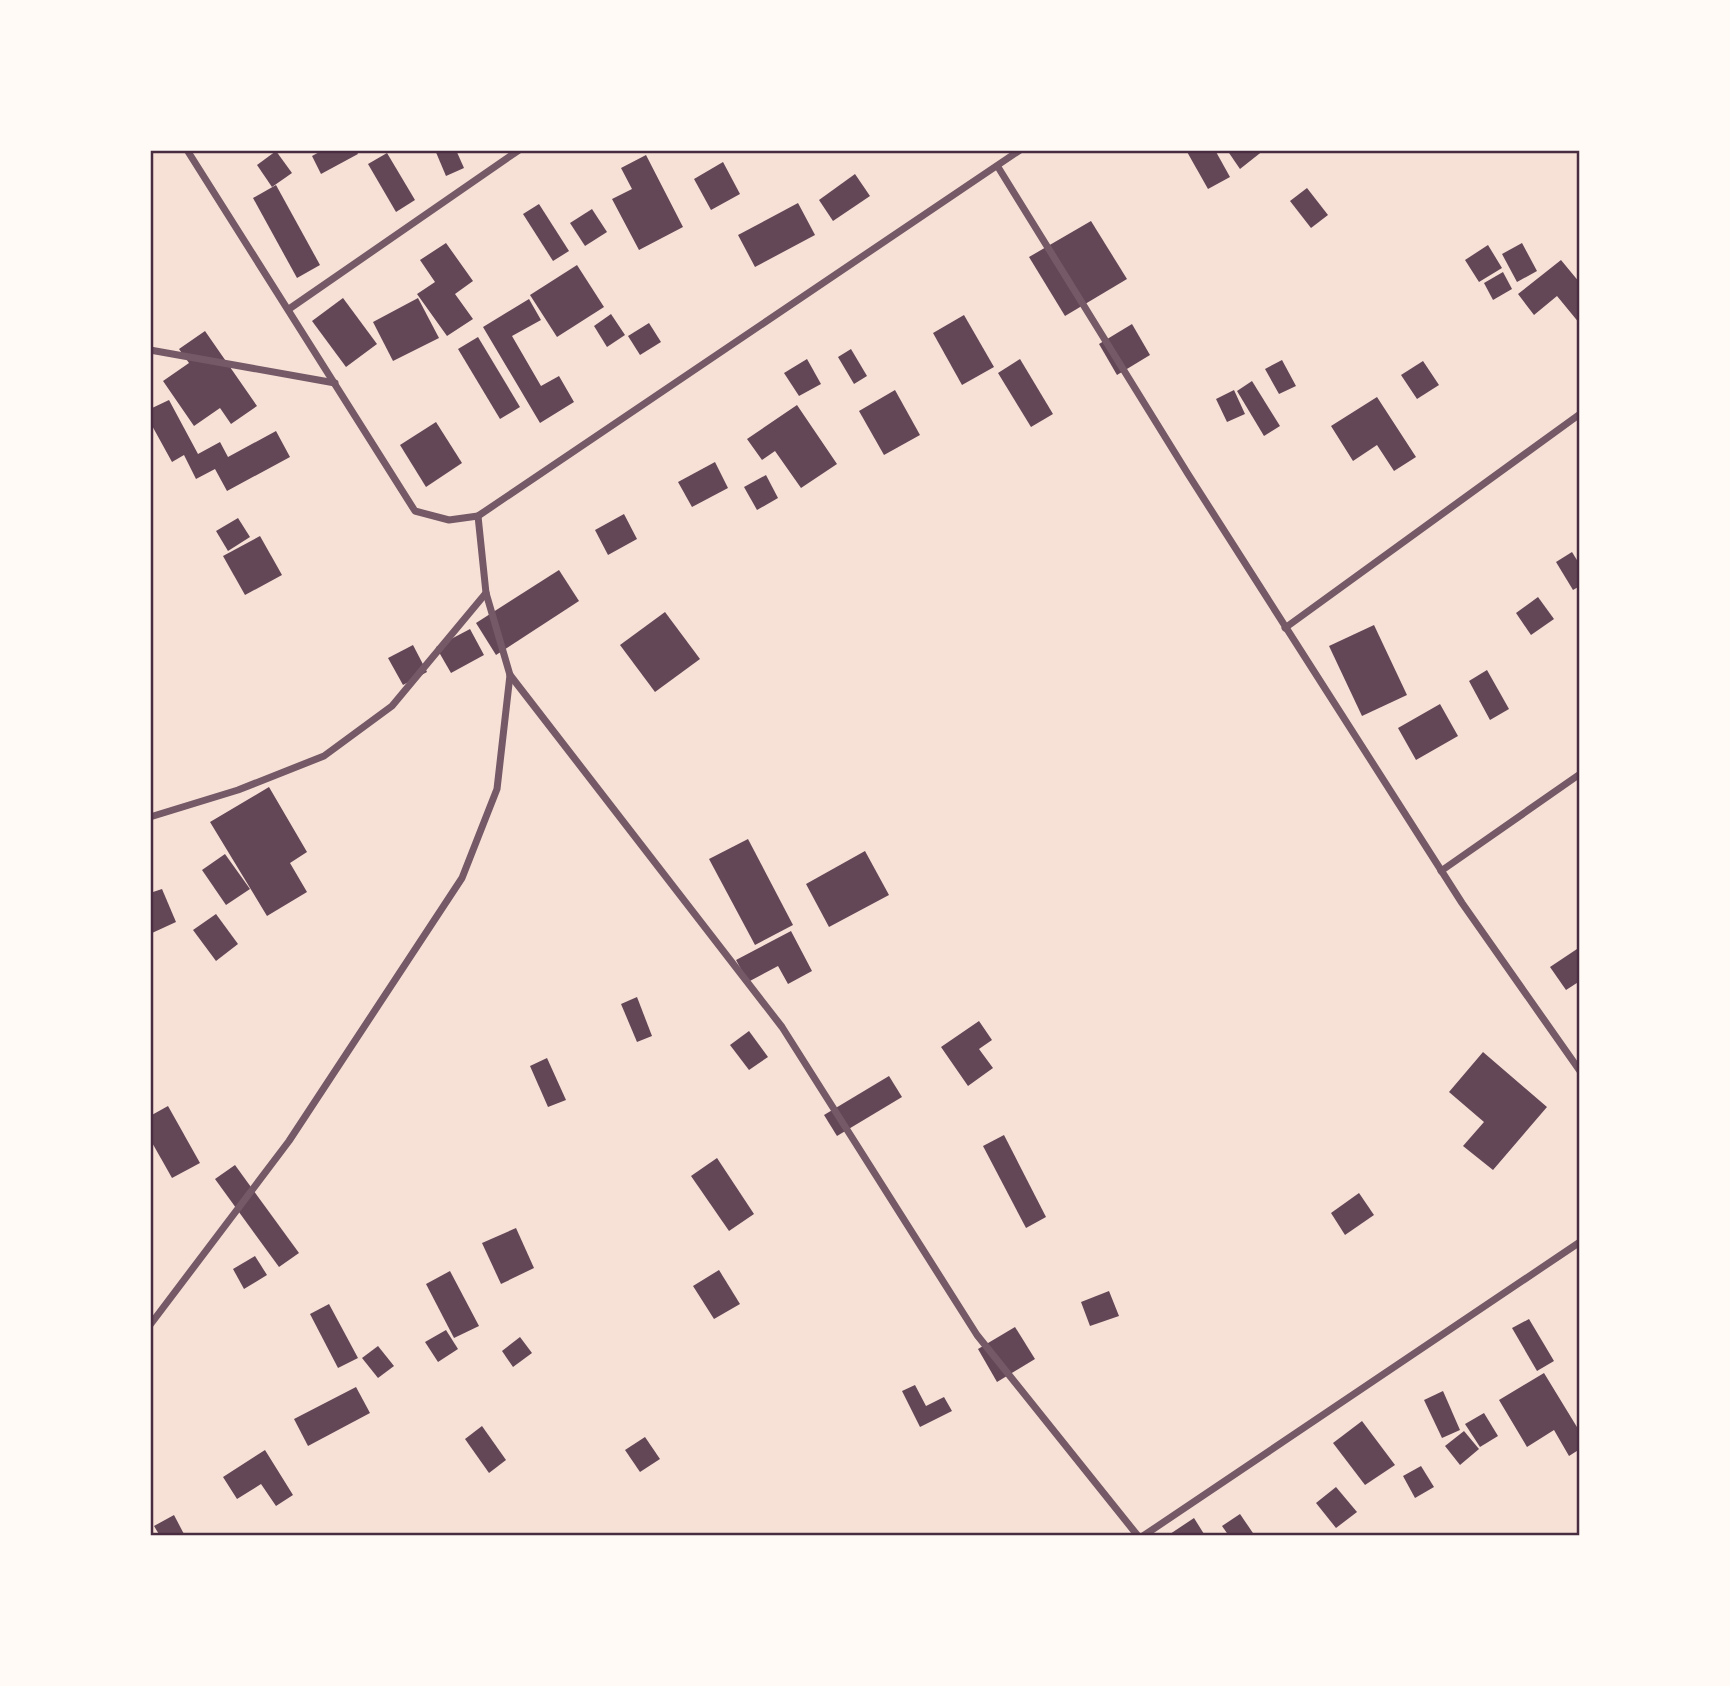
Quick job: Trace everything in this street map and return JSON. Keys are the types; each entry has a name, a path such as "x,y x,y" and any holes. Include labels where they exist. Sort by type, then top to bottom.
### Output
{"street":[{"path":"187,150 415,511 449,520 478,516 1020,150"},
{"path":"289,310 519,150"},
{"path":"998,167 1285,628 1441,870 1580,1071"},
{"path":"150,350 335,383"},
{"path":"1285,628 1580,414"},
{"path":"478,516 486,593 510,675 782,1027 976,1335 1140,1535 1580,1242"},
{"path":"150,817 238,790 324,756 392,706 486,593"},
{"path":"150,1325 289,1141 463,878 497,789 510,675"},
{"path":"1441,870 1580,774"}],"building":[{"path":"323,150 356,150 358,154 321,174 312,156"},
{"path":"435,150 456,150 464,168 446,176"},
{"path":"1186,150 1215,150 1230,177 1208,189"},
{"path":"1227,150 1264,150 1240,169"},
{"path":"276,151 292,173 272,187 257,165"},
{"path":"387,153 415,200 396,212 368,164"},
{"path":"646,155 683,227 639,250 612,199 632,189 621,168"},
{"path":"723,162 740,194 711,210 694,179"},
{"path":"855,174 870,196 833,221 819,200"},
{"path":"276,185 320,265 297,278 253,198"},
{"path":"1307,188 1328,215 1311,228 1290,201"},
{"path":"798,203 815,235 755,267 738,235"},
{"path":"539,204 569,251 553,261 523,214"},
{"path":"592,209 607,232 585,246 570,223"},
{"path":"1091,221 1127,279 1065,316 1029,257"},
{"path":"446,243 473,281 455,294 473,319 447,336 417,294 435,282 420,260"},
{"path":"1522,243 1537,271 1517,282 1502,254"},
{"path":"1488,245 1502,268 1479,282 1465,260"},
{"path":"1561,260 1580,283 1580,324 1557,296 1534,315 1518,294"},
{"path":"577,265 604,307 557,337 530,295"},
{"path":"1503,272 1512,289 1493,300 1484,283"},
{"path":"343,298 377,344 346,367 312,321"},
{"path":"418,298 439,338 393,361 373,322"},
{"path":"529,299 541,320 512,336 541,386 559,376 574,402 540,423 483,327"},
{"path":"611,314 625,335 607,347 594,326"},
{"path":"964,315 994,367 962,385 933,333"},
{"path":"649,323 661,342 640,355 628,336"},
{"path":"1132,324 1150,355 1117,375 1099,344"},
{"path":"205,331 257,406 231,424 220,408 194,426 163,381 189,363 179,349"},
{"path":"478,337 520,407 500,419 458,349"},
{"path":"851,349 867,376 854,384 838,357"},
{"path":"807,359 821,384 799,396 784,373"},
{"path":"1020,359 1053,414 1031,427 998,373"},
{"path":"1282,360 1296,386 1279,394 1265,369"},
{"path":"1423,361 1439,385 1417,399 1401,375"},
{"path":"1252,381 1280,426 1264,436 1237,391"},
{"path":"895,390 920,435 884,455 859,411"},
{"path":"1234,390 1245,414 1227,422 1216,399"},
{"path":"1377,397 1416,457 1394,471 1377,445 1353,461 1331,426"},
{"path":"169,400 198,454 220,442 228,457 276,431 290,457 227,491 215,469 196,479 184,455 172,462 150,422 150,409"},
{"path":"797,405 837,464 801,488 775,451 762,460 747,439"},
{"path":"436,422 462,463 426,487 400,445"},
{"path":"715,462 728,488 692,507 678,482"},
{"path":"766,475 778,498 757,510 744,487"},
{"path":"624,514 637,539 608,555 595,530"},
{"path":"238,518 250,537 228,551 216,531"},
{"path":"260,536 282,575 245,595 223,556"},
{"path":"1572,552 1580,565 1580,586 1573,590 1556,562"},
{"path":"559,570 579,601 496,655 476,623"},
{"path":"1538,597 1554,619 1531,635 1516,613"},
{"path":"665,612 700,659 655,692 620,645"},
{"path":"1374,625 1407,695 1362,716 1329,646"},
{"path":"470,629 484,655 451,673 436,647"},
{"path":"413,645 427,672 403,685 388,658"},
{"path":"1487,670 1509,709 1490,720 1469,681"},
{"path":"1440,704 1458,736 1416,760 1398,728"},
{"path":"269,787 307,852 290,863 307,892 267,916 210,822"},
{"path":"748,839 793,925 755,945 709,859"},
{"path":"865,851 889,895 829,927 806,884"},
{"path":"225,854 250,889 226,905 202,870"},
{"path":"162,889 176,922 152,933 150,893"},
{"path":"216,914 238,944 216,961 193,930"},
{"path":"791,931 812,971 788,984 778,966 748,982 736,960"},
{"path":"1580,947 1580,981 1566,990 1550,967"},
{"path":"637,997 652,1036 637,1042 621,1004"},
{"path":"979,1021 992,1040 979,1049 993,1068 968,1086 941,1047"},
{"path":"749,1031 768,1057 749,1070 730,1045"},
{"path":"1483,1052 1547,1107 1493,1170 1463,1146 1484,1122 1449,1092"},
{"path":"547,1058 566,1100 548,1107 530,1066"},
{"path":"889,1076 902,1097 837,1136 824,1115"},
{"path":"168,1106 200,1163 172,1178 150,1139 150,1116"},
{"path":"1004,1135 1046,1217 1026,1228 983,1146"},
{"path":"717,1158 754,1214 729,1231 691,1176"},
{"path":"235,1165 299,1253 279,1267 215,1179"},
{"path":"1359,1193 1374,1215 1345,1235 1331,1213"},
{"path":"516,1228 534,1268 501,1284 482,1243"},
{"path":"255,1256 267,1275 244,1289 233,1269"},
{"path":"719,1270 740,1304 714,1319 693,1286"},
{"path":"450,1271 479,1326 454,1338 426,1284"},
{"path":"1109,1291 1119,1316 1090,1326 1081,1302"},
{"path":"329,1304 358,1358 338,1368 310,1314"},
{"path":"1529,1319 1554,1361 1537,1371 1512,1328"},
{"path":"1015,1327 1035,1359 997,1382 978,1349"},
{"path":"446,1330 458,1349 438,1362 425,1342"},
{"path":"520,1337 532,1353 513,1367 502,1351"},
{"path":"378,1346 394,1366 378,1378 362,1358"},
{"path":"1544,1373 1580,1432 1580,1449 1569,1456 1554,1430 1527,1447 1499,1400"},
{"path":"915,1385 926,1406 944,1397 952,1411 920,1427 902,1391"},
{"path":"356,1387 370,1413 308,1446 294,1419"},
{"path":"1443,1391 1460,1430 1442,1438 1424,1400"},
{"path":"1484,1413 1498,1436 1480,1447 1465,1424"},
{"path":"1362,1421 1395,1465 1365,1485 1333,1443"},
{"path":"482,1426 506,1460 489,1473 465,1439"},
{"path":"1464,1431 1479,1449 1460,1465 1445,1446"},
{"path":"645,1437 660,1459 640,1472 625,1450"},
{"path":"265,1450 293,1495 276,1506 261,1484 237,1499 223,1477"},
{"path":"1421,1466 1434,1487 1415,1498 1403,1476"},
{"path":"1336,1487 1357,1512 1336,1528 1316,1503"},
{"path":"1240,1514 1255,1536 1229,1536 1222,1526"},
{"path":"174,1515 185,1536 160,1536 154,1526"},
{"path":"1194,1518 1204,1534 1167,1536"}]}
